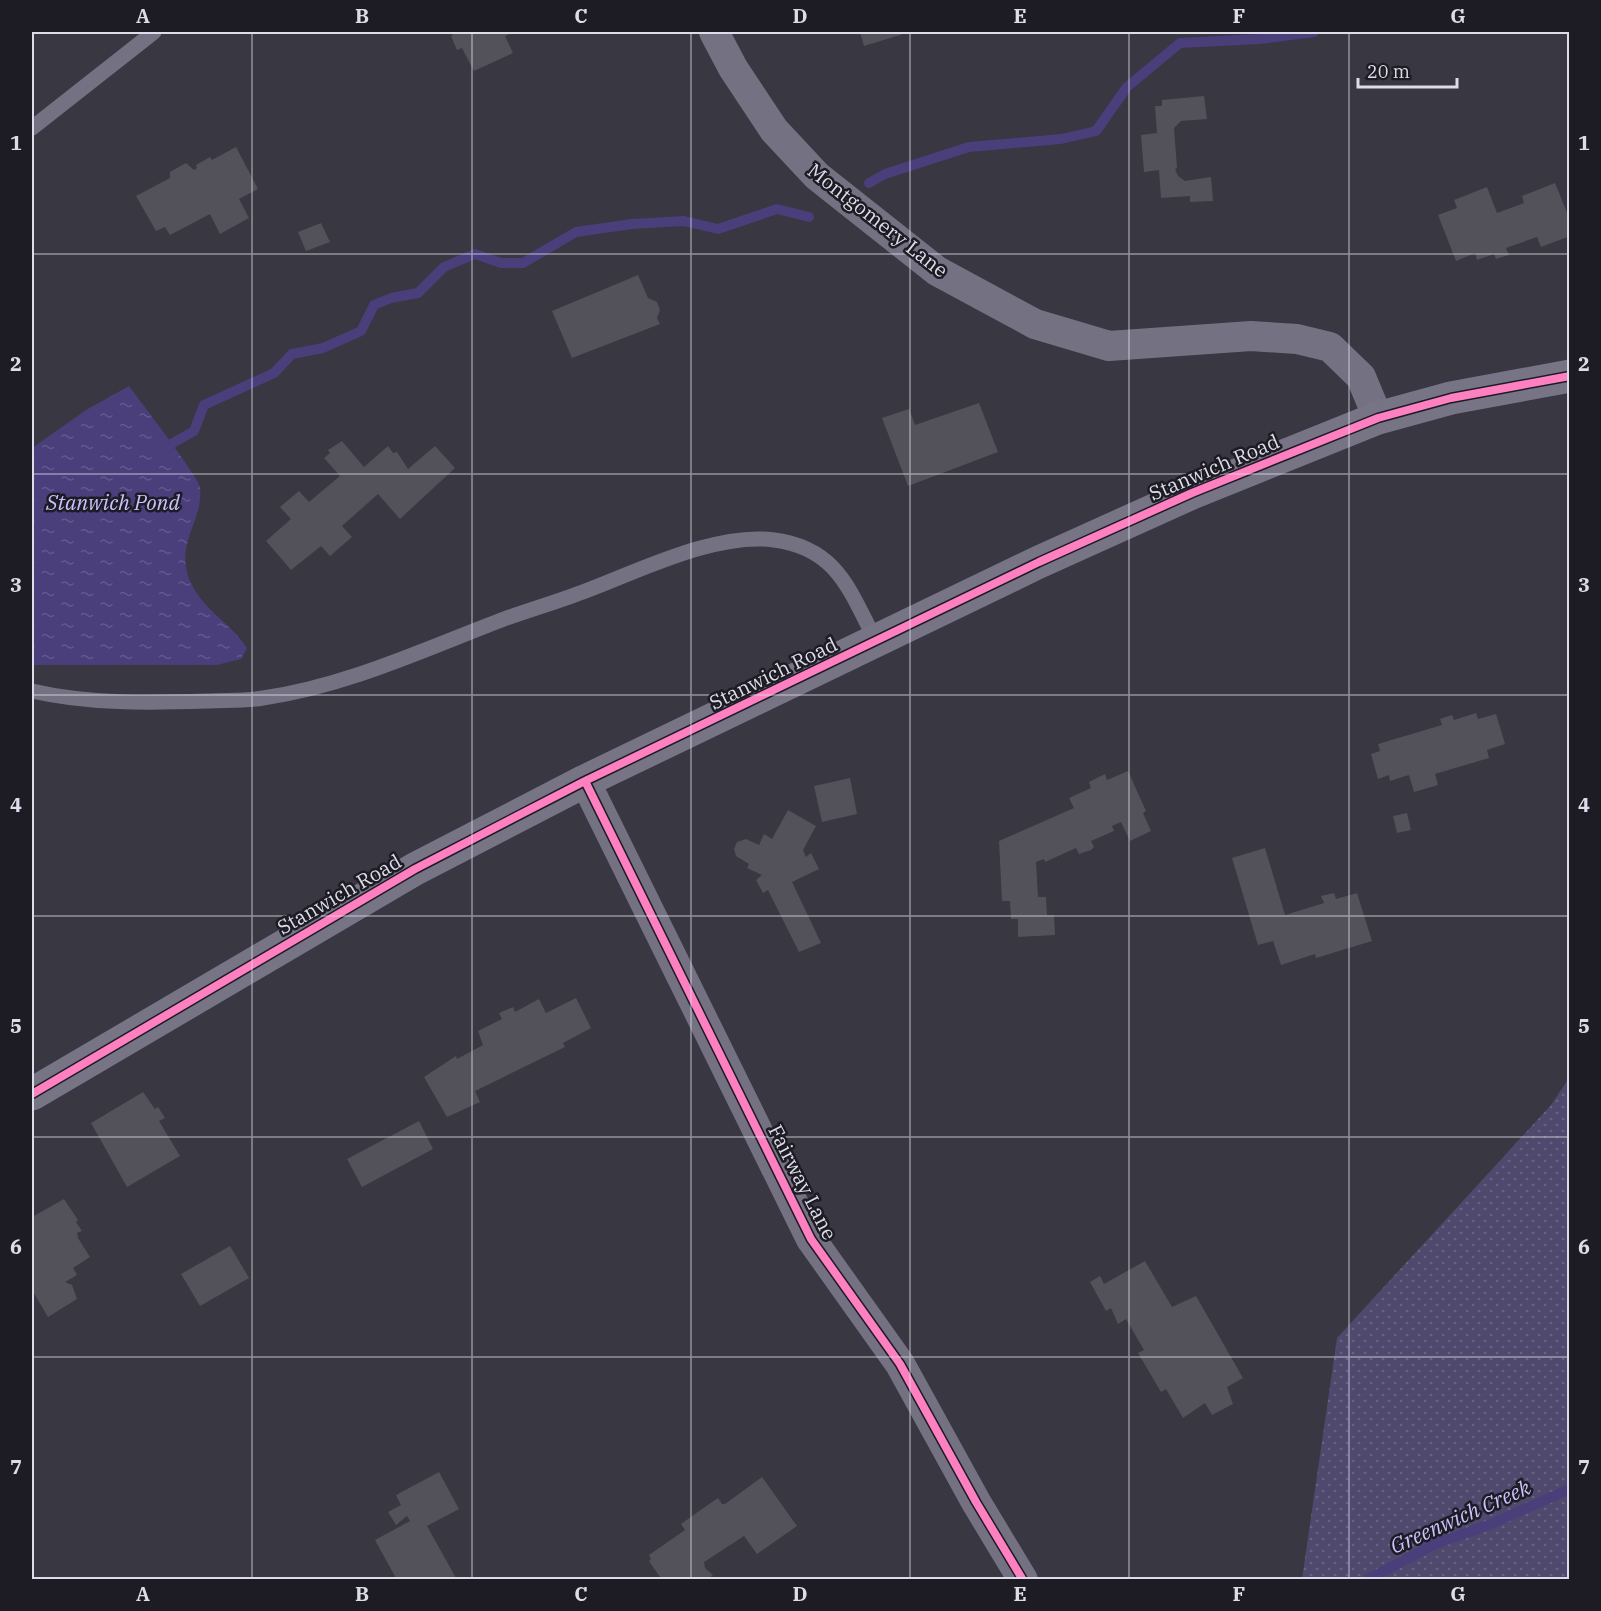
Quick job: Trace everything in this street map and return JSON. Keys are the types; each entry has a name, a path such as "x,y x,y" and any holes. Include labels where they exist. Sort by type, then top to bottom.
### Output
{"street":[{"name":"Montgomery Lane","path":"714,32 733,68 774,130 817,176 937,270 1035,324 1109,346 1251,336 1297,339 1330,347 1361,377 1378,418"},
{"name":"Stanwich Road","path":"32,1094 415,868 585,781 1039,562 1192,492 1378,418 1450,398 1569,376"},
{"name":"Fairway Lane","path":"585,781 811,1239 900,1364 976,1502 1023,1580"}],"lane":[{"path":"32,128 154,32"},
{"path":"32,691 102,700 165,703 262,699 322,685 414,656 504,619 687,552 748,539 775,540 807,549 832,563 876,641"}],"shaded area":[{"path":"1569,1078 1569,1579 1302,1579 1337,1338 1551,1105"}],"water":[{"name":"Stanwich Pond","path":"129,386 180,454 200,487 198,511 185,556 186,569 191,583 196,593 247,648 241,659 217,665 32,665 32,448 86,410"}],"building":[{"path":"455,32 514,32 505,36 513,53 474,71 462,48 457,50 451,36"},
{"path":"860,32 910,32 864,46"},
{"path":"1204,96 1207,119 1181,121 1174,128 1177,168 1175,169 1178,176 1185,181 1211,177 1213,201 1190,202 1190,196 1161,198 1159,170 1144,172 1141,135 1157,133 1155,106 1162,106 1162,100"},
{"path":"236,147 258,189 239,199 249,218 220,234 210,214 170,235 165,227 156,231 136,196 170,178 170,172 186,163 194,170 197,168 196,165 210,157 212,160"},
{"path":"1555,183 1570,220 1570,236 1541,247 1537,237 1506,248 1509,255 1496,259 1494,254 1477,260 1475,253 1456,261 1438,215 1457,208 1454,200 1487,187 1497,213 1524,203 1522,196"},
{"path":"321,223 330,242 306,251 298,232"},
{"path":"638,275 648,298 657,302 660,310 657,318 660,324 572,358 552,311"},
{"path":"979,403 998,452 908,486 882,418 909,409 915,425"},
{"path":"342,441 364,467 388,446 393,453 397,452 408,469 435,446 455,468 400,519 378,494 342,526 352,537 330,556 321,546 291,570 266,541 291,519 280,507 299,491 309,502 340,476 324,458 330,453 328,450"},
{"path":"1476,713 1478,719 1496,714 1505,744 1487,750 1489,758 1435,774 1438,785 1414,792 1409,775 1390,781 1389,775 1378,779 1371,754 1380,751 1378,744 1442,725 1440,719 1452,715 1454,720"},
{"path":"1128,771 1146,811 1143,813 1151,831 1130,841 1121,822 1112,826 1114,831 1091,841 1094,847 1091,850 1079,854 1076,848 1045,862 1044,859 1036,862 1038,897 1046,897 1047,915 1054,915 1055,935 1018,937 1018,919 1011,919 1010,901 1002,901 999,841 1074,808 1069,798 1091,788 1089,782 1105,774 1107,780"},
{"path":"850,778 857,814 822,822 814,786"},
{"path":"788,810 816,826 803,850 806,857 811,853 819,869 792,882 821,943 799,952 768,890 763,893 756,880 762,875 747,868 749,864 736,856 734,849 737,842 746,839 759,845 764,834 772,839"},
{"path":"1407,813 1411,830 1397,833 1393,816"},
{"path":"1265,848 1285,915 1324,903 1321,896 1334,893 1336,899 1357,893 1372,941 1316,958 1315,954 1281,965 1273,941 1258,945 1232,858"},
{"path":"576,998 591,1028 563,1043 565,1047 475,1091 480,1102 447,1117 424,1077 456,1056 457,1059 483,1045 478,1031 502,1019 499,1013 513,1007 515,1012 539,999 546,1013"},
{"path":"143,1092 155,1109 158,1107 165,1118 159,1121 180,1156 127,1187 91,1123"},
{"path":"419,1121 433,1149 362,1187 347,1159"},
{"path":"64,1199 78,1220 76,1222 82,1231 77,1233 78,1238 90,1257 73,1268 77,1275 65,1282 72,1285 77,1299 48,1317 32,1290 32,1217"},
{"path":"230,1246 249,1278 200,1306 181,1274"},
{"path":"1145,1261 1172,1307 1196,1296 1243,1378 1227,1387 1233,1404 1212,1415 1205,1403 1183,1418 1166,1389 1161,1392 1138,1353 1144,1350 1126,1319 1118,1324 1111,1308 1106,1311 1090,1282 1100,1276 1104,1284"},
{"path":"439,1472 459,1509 427,1526 456,1578 397,1580 375,1540 410,1521 407,1516 396,1525 388,1512 401,1505 396,1495"},
{"path":"762,1477 797,1526 757,1554 744,1536 704,1562 705,1568 713,1575 707,1580 662,1580 649,1561 651,1559 649,1555 685,1530 681,1524 702,1509 718,1498 722,1504 725,1504"}],"waterway":[{"path":"869,183 885,174 969,147 1061,139 1096,131 1127,87 1180,43 1259,39 1314,32"},
{"path":"159,451 194,431 204,405 274,373 292,354 323,348 361,331 374,305 391,298 418,293 444,267 475,254 501,263 523,263 576,232 632,224 684,221 718,229 777,209 809,217"},
{"name":"Greenwich Creek","path":"1367,1580 1435,1544 1486,1526 1570,1489"}],"cycle path":[{"path":"32,1094 415,869 585,781 1039,562 1192,493 1378,418 1451,398 1570,376"},
{"path":"585,781 811,1239 900,1364 976,1502 1023,1580"}]}
